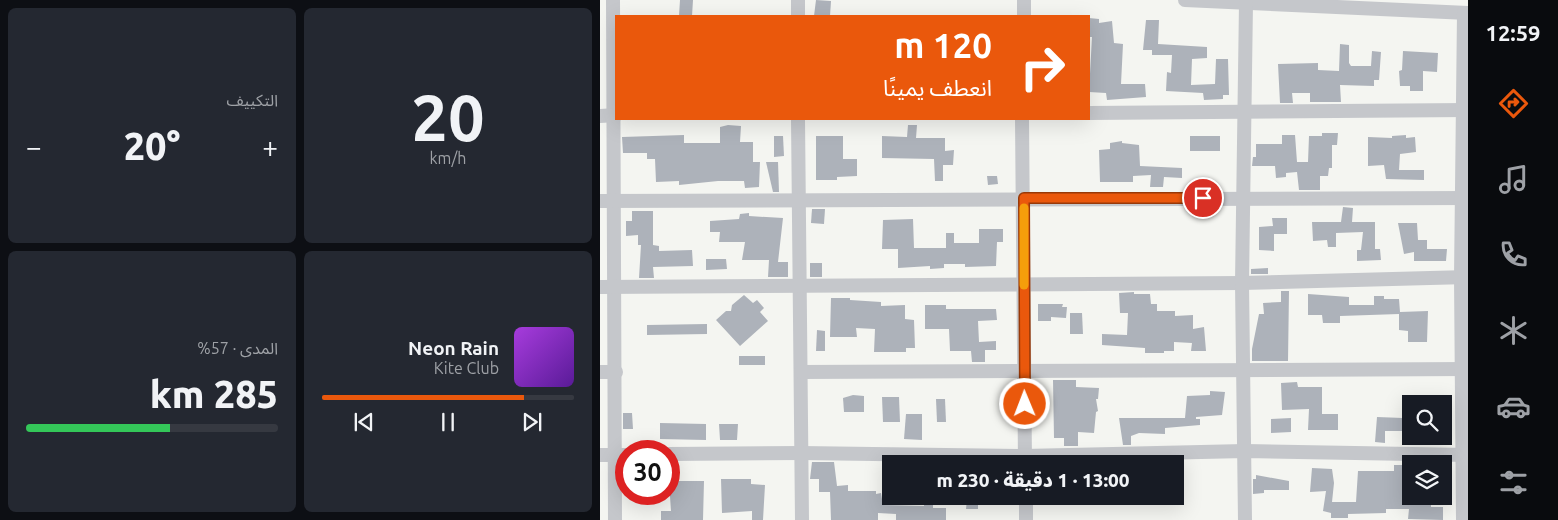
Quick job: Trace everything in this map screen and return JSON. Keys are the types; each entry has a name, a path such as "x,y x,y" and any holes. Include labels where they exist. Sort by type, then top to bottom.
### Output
{"street":[{"path":"613,0 610,115 615,201 616,372 613,455 615,520"},
{"path":"798,0 798,15"},
{"path":"1024,0 1024,15"},
{"path":"1185,0 1309,2 1466,13 1464,520"},
{"path":"1245,520 1242,283 1246,2"},
{"path":"1090,113 1465,110"},
{"path":"798,120 802,520"},
{"path":"1022,120 1025,455"},
{"path":"600,201 1024,198 1464,198"},
{"path":"600,287 1242,283 1464,277"},
{"path":"801,372 1465,369"},
{"path":"600,372 616,372"},
{"path":"1135,455 1245,450 1465,455"},
{"path":"680,454 801,453 882,456"},
{"path":"1026,505 1026,520"}],"building":[{"path":"680,0 693,0 692,15 679,15"},
{"path":"816,0 831,1 830,15 814,15"},
{"path":"1090,18 1099,19 1099,23 1112,21 1114,43 1123,44 1121,84 1145,84 1146,97 1107,100 1106,93 1090,92 1092,37 1090,37"},
{"path":"1146,20 1159,20 1158,44 1207,47 1207,58 1192,59 1191,85 1215,84 1216,59 1228,59 1229,95 1223,95 1223,99 1204,100 1203,93 1166,91 1167,72 1171,73 1172,55 1152,55 1152,50 1143,50"},
{"path":"1340,44 1349,45 1349,63 1351,66 1371,66 1372,51 1381,52 1379,80 1374,80 1374,86 1340,85 1341,102 1310,102 1310,93 1292,93 1293,103 1280,103 1278,64 1318,63 1318,70 1339,71"},
{"path":"1403,51 1438,53 1437,72 1423,71 1423,91 1410,91 1410,86 1400,86 1399,71 1402,70"},
{"path":"728,125 741,126 740,142 753,142 753,162 760,162 759,187 745,188 744,181 718,181 679,185 679,181 656,182 655,159 647,159 647,153 623,153 622,137 684,135 684,143 720,143 720,127"},
{"path":"908,125 917,125 916,138 945,138 945,151 954,150 953,165 943,165 943,181 935,181 934,159 882,158 882,136 907,137"},
{"path":"1322,133 1338,133 1337,145 1332,145 1332,168 1329,168 1328,176 1320,176 1320,190 1299,190 1297,172 1286,173 1286,177 1276,178 1275,166 1252,166 1253,157 1256,157 1256,144 1282,144 1282,135 1295,135 1297,162 1308,162 1309,136 1322,136"},
{"path":"1406,135 1406,138 1415,137 1416,152 1400,154 1399,170 1424,170 1424,180 1386,179 1384,165 1368,166 1368,137 1392,138 1392,136"},
{"path":"774,136 783,136 784,156 774,157"},
{"path":"816,136 843,136 843,159 857,159 857,176 837,177 837,180 816,180"},
{"path":"1190,136 1220,136 1220,151 1190,151"},
{"path":"1122,141 1122,143 1139,145 1140,166 1182,168 1182,178 1164,177 1163,187 1150,187 1151,175 1133,176 1133,182 1100,182 1099,150 1110,149 1110,143"},
{"path":"766,162 778,162 779,192 773,192"},
{"path":"987,176 997,176 998,184 988,185"},
{"path":"1343,207 1353,208 1352,222 1375,222 1375,249 1380,249 1381,260 1357,261 1357,250 1361,250 1363,232 1336,233 1336,247 1328,247 1327,240 1313,241 1312,222 1341,222"},
{"path":"812,209 825,209 824,224 811,223"},
{"path":"632,211 653,211 653,245 659,246 659,251 692,250 693,266 653,267 654,278 639,278 641,245 638,245 638,235 626,236 626,221 632,221"},
{"path":"749,213 749,216 783,218 778,262 788,262 788,277 768,277 769,260 742,260 745,242 719,242 720,232 710,232 710,221 739,219 740,214"},
{"path":"1272,218 1287,218 1287,234 1274,234 1274,251 1259,250 1259,227 1273,226"},
{"path":"913,219 914,248 946,248 946,233 954,233 954,243 979,243 979,229 1003,229 1003,242 997,242 996,266 965,267 965,264 944,264 944,268 930,269 930,266 898,268 898,249 882,249 883,220"},
{"path":"1398,223 1417,223 1418,240 1427,240 1427,249 1447,249 1446,261 1414,261 1414,252 1404,254"},
{"path":"706,259 726,259 727,269 706,270"},
{"path":"810,263 822,263 822,277 810,277"},
{"path":"1268,268 1268,274 1251,274 1251,269"},
{"path":"1281,291 1289,291 1288,361 1252,361 1252,349 1259,314 1264,314 1263,303 1281,302"},
{"path":"1134,292 1134,294 1150,294 1151,304 1157,304 1157,311 1175,311 1175,316 1193,315 1193,329 1204,327 1206,351 1191,351 1192,343 1174,342 1174,351 1164,351 1164,353 1145,353 1145,348 1102,345 1102,334 1127,335 1128,313 1120,313 1119,293"},
{"path":"1308,294 1349,297 1349,305 1374,305 1374,296 1384,296 1384,299 1399,299 1400,312 1428,311 1427,342 1408,342 1408,331 1399,330 1399,314 1340,316 1340,323 1323,323 1322,315 1308,315"},
{"path":"744,295 753,303 757,300 764,308 760,312 768,321 740,346 716,320 726,311 731,311 732,305"},
{"path":"831,298 850,298 850,300 881,302 881,306 905,305 905,319 914,320 915,348 906,348 906,352 874,352 875,329 856,328 857,337 830,337"},
{"path":"1038,304 1063,304 1062,307 1067,307 1066,318 1051,317 1051,321 1038,321"},
{"path":"925,305 946,305 946,309 996,309 997,320 978,321 979,342 996,341 996,350 985,350 985,362 972,362 971,351 950,351 949,329 925,329"},
{"path":"1070,313 1082,313 1083,334 1070,334"},
{"path":"707,324 707,334 647,335 647,325"},
{"path":"817,330 825,331 825,351 816,351"},
{"path":"739,356 765,356 765,365 739,365"},
{"path":"1053,380 1076,380 1076,387 1099,388 1098,399 1096,399 1098,411 1096,412 1094,433 1078,432 1078,446 1064,446 1064,438 1054,438"},
{"path":"1297,382 1298,387 1322,387 1322,414 1338,414 1338,430 1308,430 1309,409 1282,410 1281,383"},
{"path":"1210,391 1225,392 1222,415 1196,417 1196,419 1200,419 1200,425 1165,428 1165,434 1139,433 1131,436 1131,445 1123,445 1119,418 1185,418 1187,396 1210,395"},
{"path":"853,395 864,396 864,412 844,412 843,398"},
{"path":"882,397 899,397 900,422 883,422"},
{"path":"936,399 945,399 946,422 937,422"},
{"path":"623,413 632,413 633,429 623,429"},
{"path":"906,414 922,414 922,440 904,439"},
{"path":"1377,417 1402,418 1402,431 1385,431 1385,443 1375,442"},
{"path":"1291,418 1291,432 1271,433 1271,419"},
{"path":"660,423 706,424 706,440 660,439"},
{"path":"719,424 738,424 737,440 720,440"},
{"path":"812,462 834,462 837,486 848,485 848,491 876,491 876,494 881,493 882,505 933,505 933,508 946,508 946,520 896,520 896,514 878,513 878,520 831,520 830,492 819,492 819,479 810,479"},
{"path":"1394,465 1402,465 1402,505 1443,507 1443,520 1408,519 1409,509 1386,509 1386,513 1348,514 1348,518 1331,518 1331,513 1323,511 1326,491 1310,492 1312,468 1332,469 1334,483 1332,502 1356,502 1358,471 1394,471"},
{"path":"1256,475 1289,481 1289,490 1264,490 1264,493 1253,494 1253,479 1256,479"},
{"path":"721,479 751,479 751,484 765,485 763,520 752,520 752,511 722,513"},
{"path":"680,481 704,481 703,520 661,520 661,511 671,511 671,505 680,505"},
{"path":"966,505 978,505 978,509 966,509"}],"slow traffic":[{"path":"1024,208 1024,285"}],"route":[{"path":"1025,404 1024,198 1203,198"}]}
